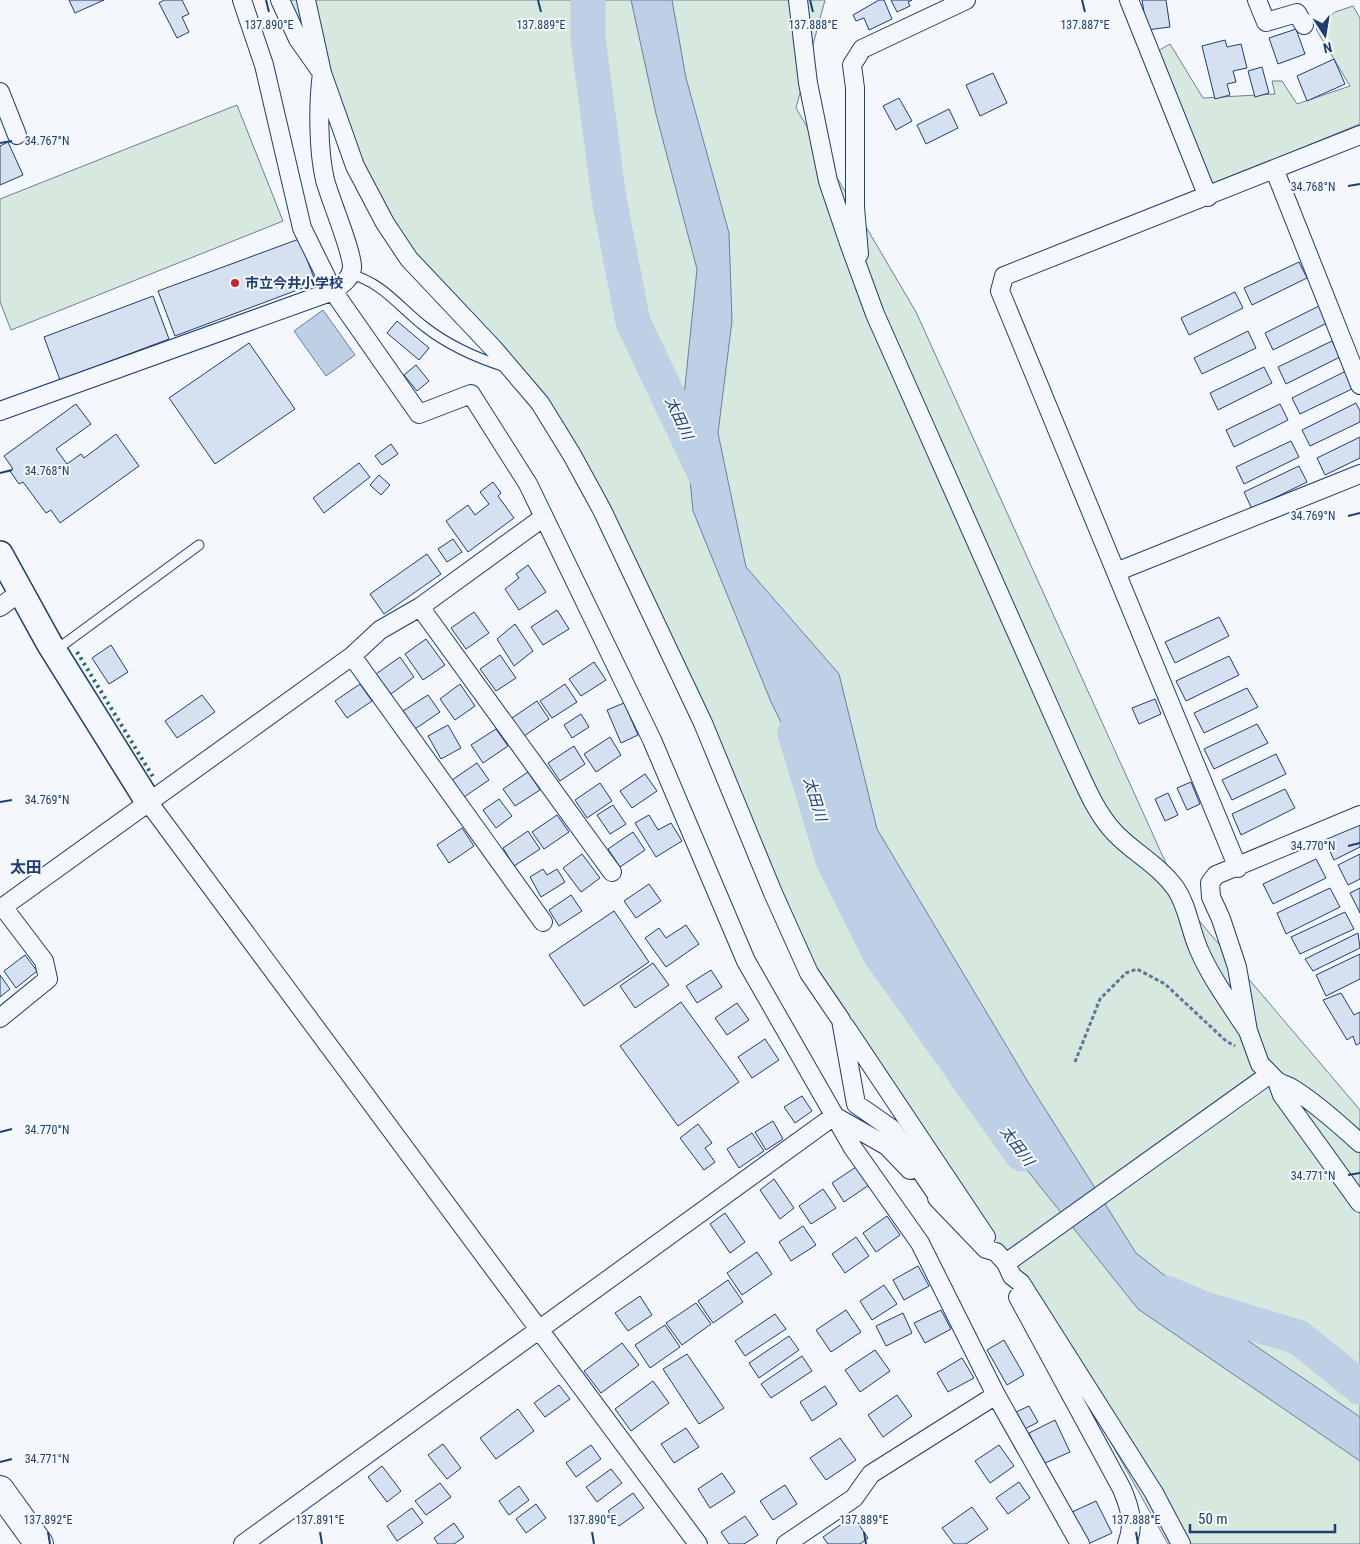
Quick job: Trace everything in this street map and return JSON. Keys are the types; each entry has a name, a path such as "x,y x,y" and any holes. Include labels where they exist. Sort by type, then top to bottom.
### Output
{"main road":[{"path":"0,1490 39,1544"}],"street":[{"path":"242,0 264,65 302,228 333,291 419,414 471,394 528,484 652,740 746,961 853,1148 920,1243 996,1395 1080,1544"},
{"path":"0,411 333,291 348,279 352,268 349,252 325,178 318,102 322,73 298,39 280,0"},
{"path":"306,0 322,73 355,166 385,223 409,259 540,402 572,455 602,510 703,723 773,893 809,972 1022,1283 1149,1484 1181,1544"},
{"path":"798,0 808,83 828,181 875,314 1070,753 1100,814 1115,833 1165,874 1177,890 1184,903 1199,950 1211,974 1248,1031"},
{"path":"857,260 860,251 855,207 855,88 852,65 862,49 966,0"},
{"path":"1129,0 1208,197"},
{"path":"1257,0 1266,22 1297,13 1304,26"},
{"path":"0,92 17,135"},
{"path":"1238,868 1000,291 1004,276 1276,171 1360,135"},
{"path":"1276,171 1360,385"},
{"path":"1116,572 1360,474"},
{"path":"0,1018 48,979 44,961 2,907 352,656 380,630 420,607 544,517"},
{"path":"0,554 54,651 149,803 698,1544"},
{"path":"0,607 22,591"},
{"path":"420,607 612,872"},
{"path":"352,656 543,922"},
{"path":"1360,815 1238,868 1216,875 1210,884 1209,892 1221,919 1237,967 1248,1031 1257,1058 1269,1080 1282,1095 1360,1203"},
{"path":"841,1020 856,1104 892,1129 944,1205"},
{"path":"1007,1262 1269,1080"},
{"path":"1269,1080 1293,1089 1332,1118 1360,1143"},
{"path":"834,1116 887,1146 986,1249 1007,1262 1012,1286 1122,1489 1131,1512 1130,1537 1127,1544"},
{"path":"243,1544 834,1116"},
{"path":"786,1544 854,1498 872,1474 996,1395"}],"lane":[{"path":"350,274 377,284 426,328 474,356 512,370"},
{"path":"54,651 199,545"}],"path":[{"path":"1075,1062 1100,999 1126,972 1136,969 1166,984 1226,1041 1257,1058"}],"shaded area":[{"path":"286,0 825,0 796,108 916,312 1184,903 1360,1110 1360,1544 1168,1544 1021,1283 809,973 626,562 528,389 385,223"},
{"path":"1353,6 1360,18 1360,124 1211,185 1151,55 1170,44 1203,98 1275,94 1272,81 1282,81 1297,104 1350,86 1316,29 1335,12"},
{"path":"237,105 283,221 11,330 0,302 0,199"}],"water":[{"path":"631,0 672,0 686,78 729,233 732,321 718,433 746,567 839,674 877,829 1028,1082 1136,1253 1250,1342 1360,1417 1360,1461 1138,1309 1023,1165 886,936 771,702 693,511 683,406 697,269 656,114"},
{"path":"323,310 355,355 326,376 294,331"}],"building":[{"path":"69,0 104,0 75,13"},
{"path":"164,0 182,0 189,14 182,17 189,32 177,38 159,3"},
{"path":"879,0 884,0 892,19 869,30 864,18 856,21 853,15"},
{"path":"891,0 912,0 908,2 910,6 897,12"},
{"path":"1142,0 1166,0 1170,27 1147,30"},
{"path":"1296,29 1305,54 1278,64 1269,38"},
{"path":"1225,40 1227,47 1241,44 1247,68 1233,71 1236,82 1227,84 1230,95 1215,99 1202,46"},
{"path":"1334,59 1345,84 1307,101 1297,76"},
{"path":"1262,67 1269,93 1255,97 1248,71"},
{"path":"993,73 1007,103 980,116 966,85"},
{"path":"899,98 912,121 896,130 883,106"},
{"path":"949,109 958,128 926,144 917,125"},
{"path":"8,142 23,175 0,185 0,146"},
{"path":"299,239 316,283 175,336 158,291"},
{"path":"1299,262 1307,278 1252,305 1244,288"},
{"path":"1235,292 1243,308 1189,335 1181,318"},
{"path":"153,296 169,339 60,380 44,337"},
{"path":"1319,306 1327,323 1273,350 1265,333"},
{"path":"397,321 429,348 419,360 387,333"},
{"path":"1248,331 1256,348 1202,374 1194,358"},
{"path":"1332,341 1340,357 1286,384 1278,367"},
{"path":"249,343 295,409 215,464 169,398"},
{"path":"416,365 429,381 417,391 404,375"},
{"path":"1264,367 1272,383 1218,410 1210,393"},
{"path":"1346,371 1354,388 1300,414 1292,398"},
{"path":"1356,403 1360,411 1360,422 1310,446 1302,430"},
{"path":"76,404 91,424 56,449 67,464 81,454 84,458 116,434 139,466 60,523 51,510 46,513 23,482 19,484 10,471 13,469 4,456"},
{"path":"1280,404 1288,420 1234,447 1226,430"},
{"path":"1360,437 1360,458 1325,475 1317,458"},
{"path":"1291,441 1299,457 1244,484 1236,467"},
{"path":"391,444 398,454 382,465 375,456"},
{"path":"359,463 370,477 324,513 313,498"},
{"path":"1299,466 1307,482 1252,509 1244,492"},
{"path":"379,475 390,485 381,495 370,485"},
{"path":"493,482 501,493 498,496 514,518 468,552 446,521 468,505 475,515 489,504 480,492"},
{"path":"453,539 462,552 447,562 438,549"},
{"path":"427,554 441,574 384,614 370,594"},
{"path":"528,565 546,592 519,610 505,589 519,578 516,574"},
{"path":"557,610 569,629 543,645 531,627"},
{"path":"474,612 489,633 466,649 451,628"},
{"path":"1219,617 1229,636 1175,663 1165,642"},
{"path":"515,624 533,651 514,666 497,639"},
{"path":"426,639 445,665 423,680 405,654"},
{"path":"111,645 128,672 109,684 92,658"},
{"path":"500,655 516,678 496,691 480,669"},
{"path":"1229,656 1239,675 1186,701 1176,681"},
{"path":"400,657 414,677 391,694 376,674"},
{"path":"594,662 606,680 581,696 569,679"},
{"path":"360,684 372,701 347,718 335,701"},
{"path":"460,684 475,706 455,720 440,699"},
{"path":"565,684 577,702 552,718 540,701"},
{"path":"1247,688 1258,707 1204,733 1194,713"},
{"path":"202,695 215,712 177,738 165,721"},
{"path":"428,695 440,712 415,729 403,711"},
{"path":"1155,699 1161,714 1139,724 1132,708"},
{"path":"537,701 549,719 524,736 512,718"},
{"path":"624,703 638,735 621,743 607,710"},
{"path":"581,714 589,727 572,738 564,725"},
{"path":"1257,724 1268,743 1214,769 1204,749"},
{"path":"448,725 461,748 441,759 428,736"},
{"path":"496,729 508,746 483,763 471,745"},
{"path":"610,737 621,755 596,772 584,754"},
{"path":"574,746 585,764 560,781 548,763"},
{"path":"1276,754 1286,774 1232,800 1222,780"},
{"path":"477,763 489,780 464,797 452,780"},
{"path":"528,772 540,790 515,806 503,789"},
{"path":"645,774 657,791 632,808 620,791"},
{"path":"1191,782 1200,804 1187,810 1177,788"},
{"path":"600,783 612,801 587,818 575,800"},
{"path":"1285,789 1295,808 1241,835 1232,814"},
{"path":"1168,793 1178,815 1165,821 1155,799"},
{"path":"499,799 512,816 496,828 483,810"},
{"path":"613,805 626,824 610,834 597,815"},
{"path":"557,815 569,832 544,849 532,832"},
{"path":"649,815 658,830 671,823 682,841 656,857 635,823"},
{"path":"1360,822 1360,847 1334,860 1324,839"},
{"path":"462,828 474,846 449,863 437,845"},
{"path":"528,831 540,849 514,866 503,848"},
{"path":"633,832 645,850 620,867 608,849"},
{"path":"582,854 600,878 581,892 563,868"},
{"path":"1360,854 1360,879 1348,885 1338,865"},
{"path":"1316,859 1326,878 1273,904 1263,884"},
{"path":"543,869 547,875 557,869 565,882 541,897 530,877"},
{"path":"649,884 661,901 636,918 624,901"},
{"path":"1330,888 1340,907 1286,934 1277,913"},
{"path":"1360,888 1360,913 1350,893"},
{"path":"571,895 582,911 559,926 549,910"},
{"path":"614,911 649,962 584,1006 549,955"},
{"path":"1345,912 1354,929 1300,954 1291,937"},
{"path":"686,925 699,944 666,967 645,938 659,928 666,938"},
{"path":"1358,933 1360,948 1313,971 1305,959"},
{"path":"1360,954 1360,979 1326,996 1316,975"},
{"path":"25,955 37,971 16,988 4,971"},
{"path":"653,963 669,985 635,1008 620,986"},
{"path":"711,970 722,987 697,1003 686,986"},
{"path":"0,975 10,989 0,997"},
{"path":"1341,993 1354,1015 1360,1012 1360,1043 1356,1045 1353,1036 1347,1040 1323,1000"},
{"path":"681,1002 739,1082 678,1126 620,1046"},
{"path":"737,1003 749,1020 727,1035 715,1018"},
{"path":"765,1039 779,1060 752,1078 738,1057"},
{"path":"802,1096 812,1111 795,1123 784,1107"},
{"path":"773,1121 783,1139 766,1150 755,1132"},
{"path":"698,1124 712,1143 705,1148 715,1162 704,1170 680,1138"},
{"path":"752,1133 764,1151 739,1168 727,1149"},
{"path":"856,1167 869,1185 844,1202 832,1183"},
{"path":"774,1179 794,1208 780,1219 760,1190"},
{"path":"823,1189 836,1208 811,1224 799,1206"},
{"path":"725,1213 745,1242 730,1253 710,1224"},
{"path":"887,1216 900,1235 876,1252 863,1233"},
{"path":"803,1226 816,1245 791,1261 779,1242"},
{"path":"856,1237 869,1256 845,1273 832,1254"},
{"path":"757,1252 772,1274 742,1295 727,1273"},
{"path":"918,1266 929,1286 904,1300 893,1280"},
{"path":"728,1280 743,1302 713,1323 698,1301"},
{"path":"884,1285 897,1304 872,1320 860,1301"},
{"path":"640,1296 652,1315 628,1331 615,1313"},
{"path":"696,1303 711,1324 682,1345 666,1323"},
{"path":"846,1310 861,1332 831,1352 816,1330"},
{"path":"941,1310 951,1329 925,1343 914,1323"},
{"path":"903,1313 912,1333 886,1346 876,1326"},
{"path":"775,1314 786,1329 745,1356 735,1341"},
{"path":"665,1325 680,1347 650,1368 635,1345"},
{"path":"789,1336 799,1350 759,1378 749,1363"},
{"path":"1004,1340 1024,1375 1007,1385 987,1350"},
{"path":"622,1343 639,1365 601,1393 584,1371"},
{"path":"875,1350 890,1371 860,1392 845,1370"},
{"path":"687,1354 724,1408 699,1424 663,1369"},
{"path":"802,1356 812,1371 771,1398 761,1384"},
{"path":"962,1358 974,1378 948,1392 937,1373"},
{"path":"653,1381 669,1403 631,1431 615,1409"},
{"path":"559,1385 570,1399 545,1417 534,1403"},
{"path":"825,1386 837,1404 812,1421 800,1402"},
{"path":"897,1395 912,1416 883,1437 868,1415"},
{"path":"1029,1406 1038,1422 1023,1430 1014,1413"},
{"path":"518,1409 534,1431 496,1459 480,1438"},
{"path":"1055,1420 1070,1452 1043,1464 1029,1433"},
{"path":"686,1428 699,1447 674,1463 661,1444"},
{"path":"840,1438 856,1460 826,1480 810,1458"},
{"path":"443,1444 461,1468 447,1479 428,1455"},
{"path":"591,1445 601,1459 576,1477 566,1463"},
{"path":"999,1445 1014,1466 990,1483 975,1461"},
{"path":"382,1466 401,1491 387,1502 368,1477"},
{"path":"611,1469 622,1483 597,1502 586,1487"},
{"path":"722,1473 735,1492 710,1508 698,1489"},
{"path":"1019,1482 1030,1498 1008,1514 996,1498"},
{"path":"440,1483 451,1497 426,1515 415,1501"},
{"path":"785,1485 797,1504 773,1520 760,1501"},
{"path":"519,1486 529,1500 509,1515 499,1501"},
{"path":"633,1493 644,1508 619,1526 608,1511"},
{"path":"1096,1501 1112,1533 1088,1544 1070,1513"},
{"path":"536,1504 546,1518 526,1533 516,1519"},
{"path":"972,1507 988,1529 966,1544 954,1544 942,1528"},
{"path":"412,1508 423,1523 397,1541 387,1526"},
{"path":"745,1516 758,1535 744,1544 729,1544 721,1532"},
{"path":"853,1516 868,1538 860,1544 828,1544 823,1537"},
{"path":"454,1523 464,1537 454,1544 438,1544 434,1538"}],"waterway":[{"name":"太田川","path":"588,0 588,38 609,199 633,322 705,474"},
{"name":"太田川","path":"795,733 833,860 880,954 1022,1154"},
{"name":"太田川","path":"1166,1293 1204,1309 1298,1337 1360,1387"}],"hedge":[{"path":"77,652 153,777"}],"place":[{"name":"市立今井小学校","path":"235,283"}],"district":[{"name":"太田","path":"26,867"}]}
